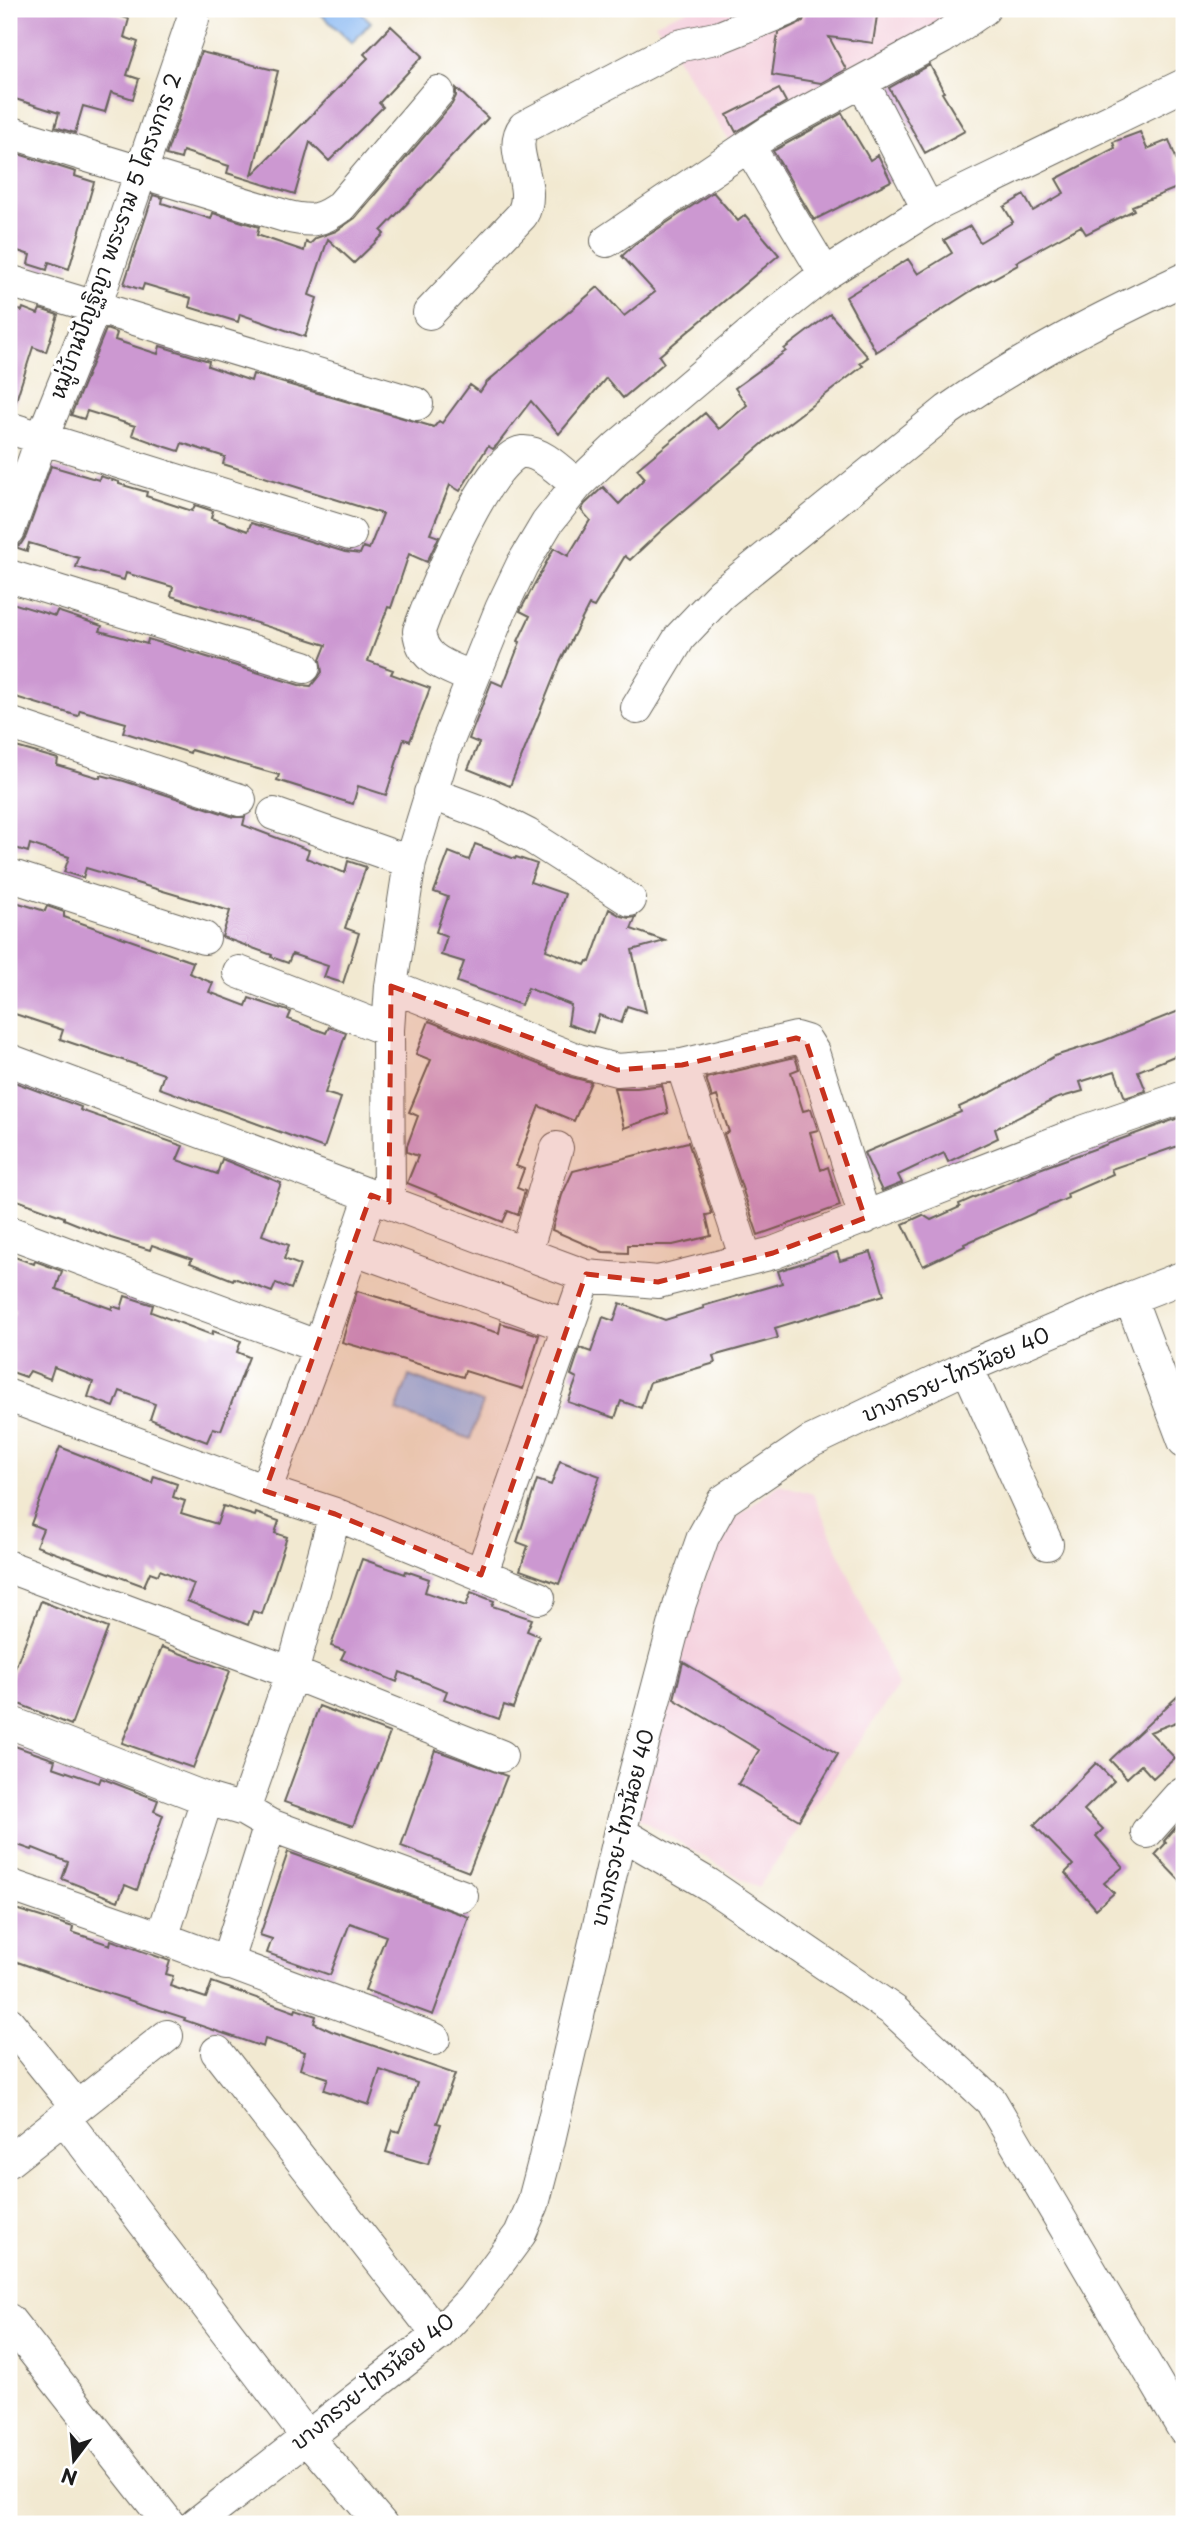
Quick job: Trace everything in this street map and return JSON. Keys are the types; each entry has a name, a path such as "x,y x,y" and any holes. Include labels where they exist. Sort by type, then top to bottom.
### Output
{"street":[{"path":"429,313 528,206 527,186 517,141 524,127 678,46 720,37 789,9"},
{"path":"607,242 769,132 942,38 984,9"},
{"name":"หมู่บ้านปัญฐิญา พระราม 5 โครงการ 2","path":"9,530 42,438 95,307 188,12"},
{"path":"265,1491 319,1347 352,1248 380,1199 391,986 410,862 430,793 501,609 522,565 547,523 577,485 657,413 825,274 928,209 1184,85"},
{"path":"9,132 301,220 326,217 341,206 438,92"},
{"path":"869,95 928,209"},
{"path":"758,160 825,274"},
{"path":"637,708 680,637 721,594 948,410 987,382 1094,322 1184,279"},
{"path":"9,281 417,404"},
{"path":"9,428 350,534"},
{"path":"474,678 428,657 420,644 419,631 450,556 484,488 510,457 524,452 539,456 577,485"},
{"path":"9,576 304,667"},
{"path":"9,723 240,800"},
{"path":"430,793 489,815 528,835 630,900"},
{"path":"274,814 410,862"},
{"path":"9,875 204,938"},
{"path":"239,972 388,1030"},
{"path":"391,986 578,1060 617,1070 682,1065 796,1038 806,1041 813,1052 864,1218"},
{"path":"9,1060 586,1276 658,1282 773,1253 1085,1131 1184,1097"},
{"path":"682,1065 746,1259"},
{"path":"526,1252 558,1148"},
{"path":"9,1232 319,1347"},
{"path":"352,1248 568,1325"},
{"path":"481,1575 586,1276"},
{"name":"บางกรวย-ไทรน้อย 40","path":"195,2524 438,2335 472,2299 520,2234 533,2204 621,1833 680,1603 703,1537 723,1501 810,1442 967,1367 1184,1278"},
{"path":"1130,1298 1184,1441"},
{"path":"967,1367 1047,1544"},
{"path":"9,1396 265,1491 335,1514 539,1598"},
{"path":"226,1964 292,1673 335,1514"},
{"path":"9,1567 292,1673 501,1756"},
{"path":"9,1722 462,1896"},
{"path":"1147,1832 1184,1793"},
{"path":"162,1938 207,1799"},
{"path":"621,1833 708,1884 894,2011 991,2101 1184,2430"},
{"path":"9,1885 162,1938 434,2039"},
{"path":"9,2023 70,2113 307,2437 381,2524"},
{"path":"9,2161 167,2036"},
{"path":"217,2052 438,2335"},
{"path":"9,2320 169,2524"}],"highlighted area":[{"path":"391,986 617,1070 682,1065 796,1038 806,1041 865,1218 773,1253 658,1282 586,1274 481,1575 335,1514 265,1491 371,1195 389,1202"}],"shaded area":[{"path":"690,9 966,9 732,145 655,23"},
{"path":"779,1484 813,1494 898,1686 758,1888 633,1815 690,1612 729,1523"}],"water":[{"path":"327,9 357,9 371,22 352,43 321,14"},
{"path":"409,1376 483,1403 470,1439 396,1411"}],"building":[{"path":"9,9 99,9 129,19 124,37 138,42 127,75 139,79 133,99 111,92 105,112 83,106 75,133 55,127 59,113 9,97"},
{"path":"807,9 878,9 873,43 829,37 846,69 821,83 772,75 778,33 803,21"},
{"path":"391,26 423,56 379,103 383,107 329,161 310,142 295,194 227,173 229,166 183,151 181,159 166,155 201,52 278,71 252,175 368,58 364,54"},
{"path":"930,65 944,92 942,93 965,131 925,153 889,88"},
{"path":"456,88 488,118 381,231 384,234 354,263 328,239 309,295 317,298 305,337 240,314 238,322 189,307 191,298 144,284 142,290 124,284 153,195 163,198 162,203 211,219 213,213 259,227 257,235 304,251 306,242 310,244 316,238 336,231 355,218 452,104"},
{"path":"779,89 786,102 736,132 727,115"},
{"path":"842,113 870,160 878,155 891,181 814,220 773,151"},
{"path":"1140,132 1147,149 1169,140 1184,185 1132,206 1134,210 1086,234 1081,226 1016,262 1018,265 974,289 876,352 846,297 908,259 918,274 952,253 944,240 970,226 980,242 1013,222 1004,207 1024,195 1033,211 1064,193 1056,179 1115,148 1113,142"},
{"path":"9,151 76,172 75,176 94,182 69,269 49,262 47,270 28,264 30,255 9,248"},
{"path":"713,192 738,221 745,215 779,255 659,356 664,363 623,398 606,378 559,434 531,401 497,445 493,449 488,446 460,491 450,485 430,534 439,537 427,562 409,554 391,608 388,607 368,661 393,670 391,674 430,688 410,741 404,739 386,795 358,786 353,804 277,780 279,775 191,750 190,753 123,732 126,723 80,710 78,716 9,695 9,602 55,616 57,611 102,626 100,631 147,644 148,639 299,685 311,686 322,672 320,660 326,645 171,596 173,587 126,573 124,580 76,567 79,558 29,543 27,551 15,547 21,544 26,536 51,466 99,480 100,476 119,482 147,492 146,496 192,511 195,505 213,511 211,518 248,531 251,523 345,552 360,554 363,547 369,549 383,514 223,464 225,457 182,443 179,451 160,445 132,435 135,426 87,411 84,419 71,415 106,329 117,333 115,340 158,354 160,346 209,361 208,366 251,381 253,374 434,427 439,421 442,423 470,385 480,392 487,382 598,287 624,316 655,292 622,256 635,244"},
{"path":"9,307 22,311 23,308 38,314 40,309 58,315 46,352 33,347 13,410 9,409"},
{"path":"830,314 868,357 860,363 863,366 768,439 630,560 625,556 594,607 589,605 560,662 510,786 468,769 479,743 469,739 492,681 503,686 520,642 518,641 530,616 520,611 554,548 568,556 590,520 581,510 585,504 603,487 619,504 645,478 637,469 705,413 719,429 747,405 735,388 786,351 784,349"},
{"path":"9,745 58,759 57,765 100,778 101,775 124,781 234,817 245,817 243,825 309,850 306,858 345,873 348,861 366,867 345,928 359,933 343,983 324,977 328,966 292,954 288,963 222,937 230,911 86,868 83,878 64,872 69,857 30,844 28,852 9,846"},
{"path":"475,844 537,864 530,882 565,894 546,950 585,965 587,961 590,962 609,909 621,916 636,917 631,929 665,941 632,950 646,1012 627,1006 621,1023 599,1015 593,1033 568,1024 571,1005 528,988 521,1005 457,982 464,962 441,955 447,936 436,932 448,897 434,892 449,852 469,860"},
{"path":"9,900 45,911 47,906 64,912 64,917 193,962 189,973 213,983 209,992 246,1006 249,998 291,1012 288,1019 326,1033 329,1027 346,1033 325,1093 341,1098 324,1148 159,1088 164,1074 60,1039 63,1030 9,1012"},
{"path":"1184,1009 1184,1052 1138,1071 1146,1091 1125,1098 1115,1071 1080,1082 1083,1091 1055,1099 995,1129 998,1138 948,1162 944,1153 898,1175 902,1183 882,1191 864,1153 961,1112 959,1107 994,1091 1055,1056 1103,1041"},
{"path":"429,1021 571,1077 591,1082 574,1121 539,1106 516,1166 524,1169 517,1188 525,1191 518,1215 508,1211 503,1222 407,1183 418,1156 407,1152 418,1116 409,1112 431,1060 416,1054"},
{"path":"795,1057 799,1069 791,1072 803,1111 811,1109 818,1130 810,1132 821,1170 828,1167 840,1206 758,1235 724,1134 729,1132 717,1096 712,1098 706,1078"},
{"path":"9,1080 81,1107 80,1110 183,1146 177,1160 217,1174 222,1159 281,1183 262,1235 289,1245 284,1259 300,1265 291,1289 276,1283 272,1292 234,1278 233,1280 190,1263 192,1259 152,1245 150,1250 111,1238 9,1197"},
{"path":"662,1085 668,1113 624,1128 614,1088"},
{"path":"1184,1116 1184,1144 1111,1169 1113,1174 1067,1194 1068,1198 964,1244 965,1246 923,1266 903,1224 923,1215 931,1220 960,1207 959,1204 1034,1171"},
{"path":"688,1142 712,1214 706,1215 711,1236 673,1245 628,1245 628,1253 603,1252 552,1230 562,1195 573,1171"},
{"path":"837,1252 840,1261 871,1252 884,1295 775,1328 778,1338 713,1356 715,1363 650,1382 641,1408 621,1401 615,1418 568,1402 577,1378 571,1375 580,1348 591,1352 603,1317 614,1321 620,1303 665,1320 782,1283 778,1271"},
{"path":"9,1255 62,1271 56,1289 112,1309 112,1306 121,1309 125,1296 153,1305 151,1312 212,1335 213,1331 241,1341 237,1352 249,1357 221,1430 213,1428 207,1442 181,1432 150,1419 155,1404 120,1391 114,1407 88,1397 93,1382 54,1367 50,1379 30,1371 26,1377 9,1371 9,1328 15,1310 9,1308"},
{"path":"357,1291 499,1333 501,1323 539,1335 523,1389 465,1371 463,1377 342,1342"},
{"path":"60,1447 152,1483 154,1476 177,1484 173,1497 185,1501 181,1513 217,1524 223,1506 279,1521 275,1533 287,1537 262,1614 253,1611 248,1625 187,1601 194,1584 160,1570 158,1575 150,1572 144,1586 36,1546 43,1529 31,1524"},
{"path":"560,1461 600,1476 559,1584 520,1570 528,1546 517,1542 537,1480 551,1485"},
{"path":"362,1559 429,1579 425,1592 466,1606 471,1592 494,1601 492,1606 532,1619 527,1631 539,1636 513,1708 504,1705 499,1719 444,1699 447,1691 400,1672 397,1682 341,1659 345,1651 331,1646"},
{"path":"41,1601 108,1628 71,1725 9,1700 9,1684"},
{"path":"162,1647 230,1671 193,1768 122,1743"},
{"path":"683,1662 838,1754 799,1820 738,1784 759,1750 674,1699"},
{"path":"1184,1690 1184,1719 1150,1732 1175,1758 1153,1778 1141,1765 1127,1778 1110,1760"},
{"path":"319,1706 390,1733 353,1826 284,1802"},
{"path":"9,1744 55,1760 53,1767 99,1783 101,1778 158,1800 154,1811 163,1815 137,1890 125,1885 118,1901 62,1879 68,1862 9,1842"},
{"path":"435,1750 507,1776 469,1872 401,1846"},
{"path":"1096,1763 1114,1781 1084,1810 1103,1829 1096,1836 1123,1867 1104,1883 1114,1893 1096,1909 1065,1873 1073,1865 1034,1825"},
{"path":"1184,1818 1184,1885 1155,1855"},
{"path":"288,1852 469,1917 433,2015 365,1990 386,1936 350,1923 330,1975 267,1953 272,1939 260,1935"},
{"path":"9,1907 73,1927 72,1932 110,1945 111,1940 170,1961 166,1974 173,1976 170,1986 206,1998 212,1982 295,2012 296,2009 316,2016 314,2023 331,2031 455,2074 437,2123 441,2124 428,2164 386,2152 393,2130 399,2132 417,2083 380,2070 369,2105 324,2090 328,2078 300,2069 305,2052 265,2039 263,2047 9,1959"}]}
